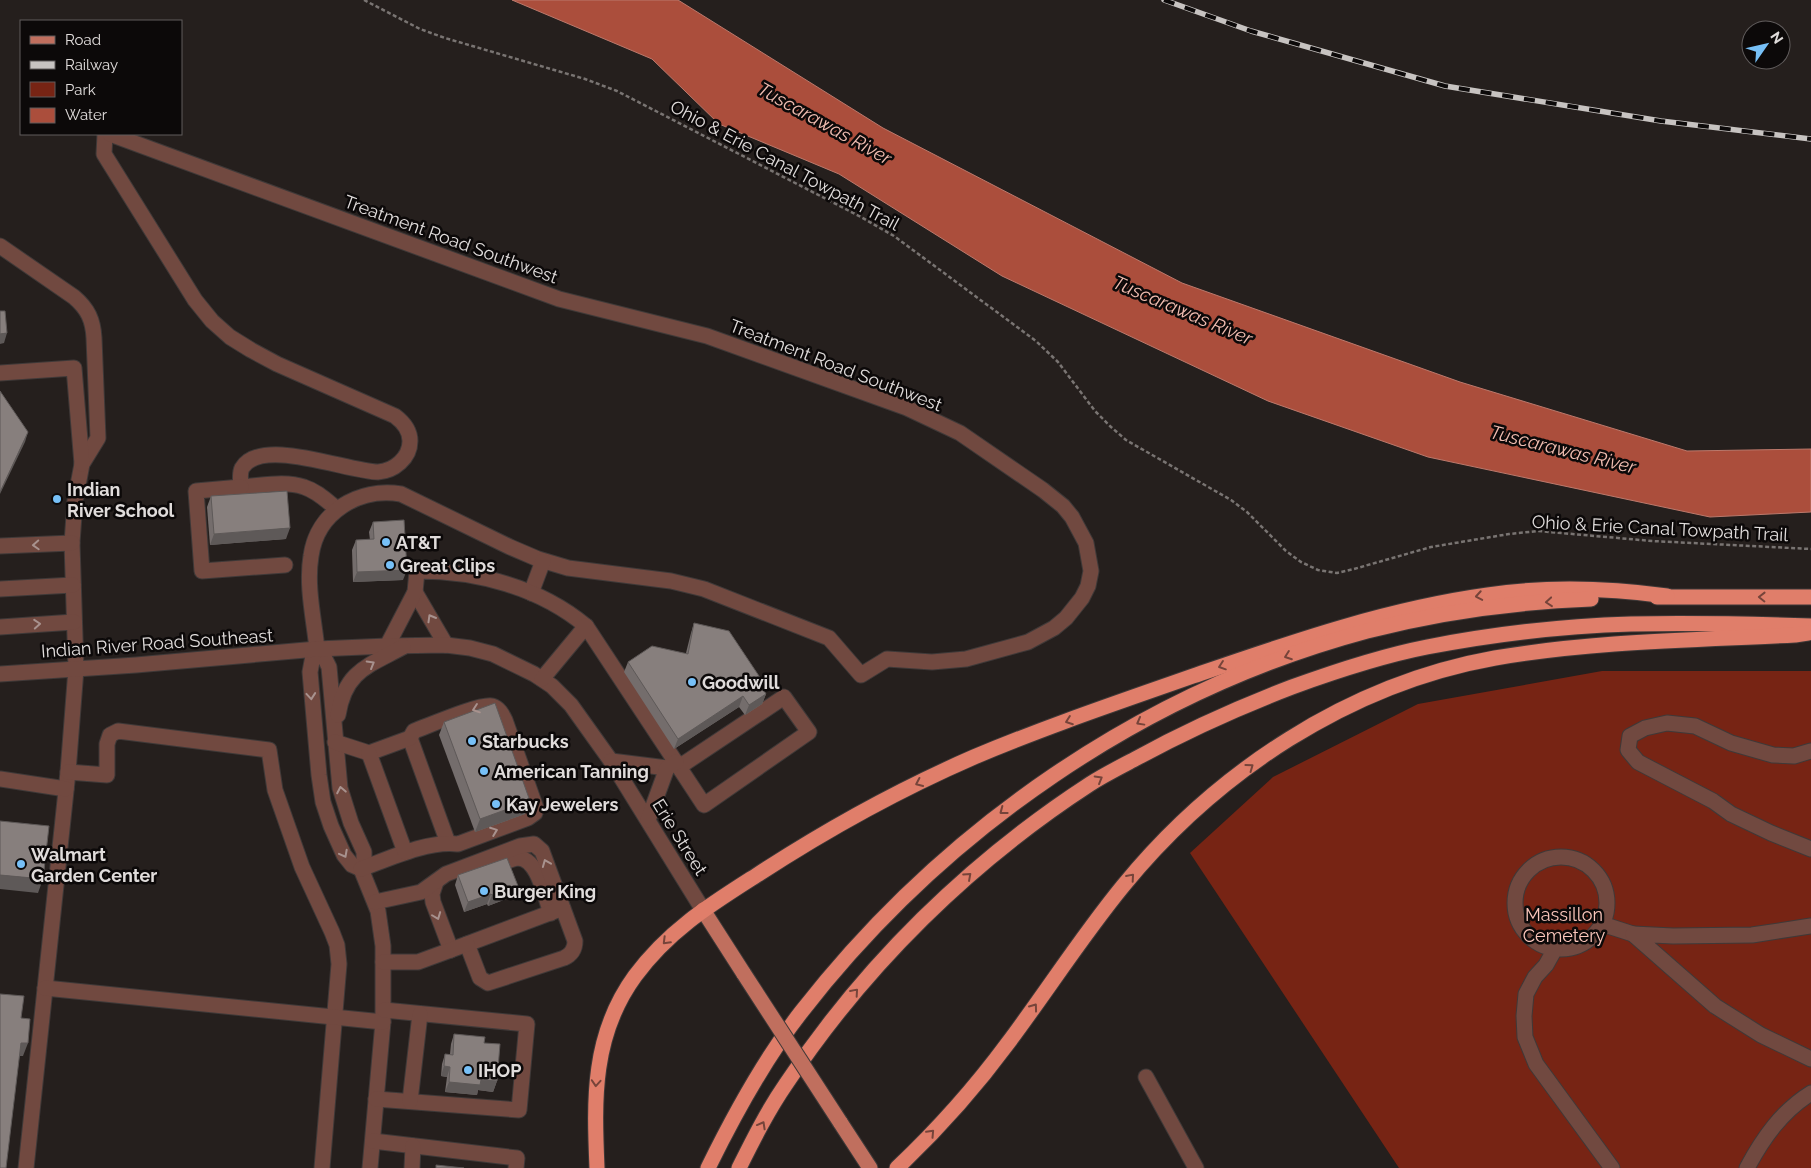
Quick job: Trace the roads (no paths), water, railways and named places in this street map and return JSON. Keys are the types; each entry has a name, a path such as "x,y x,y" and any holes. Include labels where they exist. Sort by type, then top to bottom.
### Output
{"highway":[{"path":"596,1168 596,1076 603,1042 610,1020 620,999 647,961 680,927 703,910 795,850 887,798 974,757 1106,707 1283,645 1396,613 1488,595 1534,589 1632,591 1667,596"},
{"path":"708,1168 727,1128 774,1051 801,1012 862,940 971,837 1030,791 1105,742 1157,713 1226,679 1321,644 1429,617 1488,607 1571,600 1667,596 1811,597"},
{"path":"739,1168 785,1085 843,1006 900,942 940,902 1008,842 1054,809 1093,782 1174,737 1249,703 1335,672 1381,658 1434,646 1524,632 1631,624 1811,626"},
{"path":"898,1168 1006,1046 1122,887 1153,852 1178,827 1231,781 1288,740 1318,722 1349,706 1403,683 1447,669 1493,659 1589,646 1811,633"}],"main road":[{"name":"Erie Street","path":"703,910 870,1168"}],"street":[{"path":"105,135 104,154 195,300 212,322 230,337 276,364 395,416 404,424 409,433 409,449 405,458 396,466 385,470 369,471 307,457 264,456 250,460 242,468 240,474 241,487"},
{"name":"Treatment Road Southwest","path":"113,135 559,299 707,336 907,408 960,433 1063,506 1072,517 1086,543 1091,571 1088,586 1082,598 1066,618 1054,628 1028,642 966,660 932,662 887,659 861,675 829,638 704,589 671,581 568,568 543,561 401,494 387,492 367,494 348,501 329,516 317,536 310,557 311,596 317,649"},
{"path":"0,246 74,296 87,310 92,320 98,438 82,464"},
{"path":"0,373 74,368 82,464 75,501 72,543 76,669 68,772 26,1168"},
{"path":"285,565 202,570 196,491 288,484 304,486 316,492 337,509"},
{"path":"0,546 72,543"},
{"path":"531,593 543,561"},
{"path":"387,646 415,592 417,571 447,571 471,575 510,585 549,601 569,612 586,626 674,766 704,805 809,732 784,696 674,766 648,820"},
{"path":"0,589 74,585"},
{"path":"415,592 446,645"},
{"path":"0,627 74,622"},
{"path":"542,679 586,626"},
{"path":"335,738 341,700 351,680 366,667 406,645"},
{"name":"Erie Street","path":"317,649 406,645 446,645 470,648 493,654 519,665 542,679 571,705 611,761 703,910"},
{"path":"361,870 364,852 343,800 329,667 317,649 313,656 310,672 320,790 329,820 344,855 352,865 361,870 375,902 380,926 384,1016 370,1168"},
{"name":"Indian River Road Southeast","path":"0,674 317,649"},
{"path":"335,738 369,753 410,738 414,731 480,707 494,707 500,711 505,720 533,798 536,812 528,818 458,844 448,842 406,852 361,870"},
{"path":"1811,751 1794,756 1774,755 1732,743 1695,726 1667,723 1645,728 1630,736 1628,750 1638,762 1712,801 1731,814 1811,850"},
{"path":"68,772 107,775 107,744 110,735 118,731 270,750 273,783 290,836 337,945 339,964 322,1168"},
{"path":"410,738 448,842"},
{"path":"369,753 406,852"},
{"path":"611,761 674,766"},
{"path":"0,779 66,789"},
{"path":"375,902 421,892 446,874 526,844 534,844 542,851 557,911 575,944 572,952 564,958 488,983 480,978 467,944"},
{"path":"1561,857 1576,859 1590,867 1600,879 1606,893 1607,909 1602,924 1594,935 1583,944 1569,949 1555,949 1540,945 1528,936 1519,923 1514,908 1515,892 1521,878 1532,866 1545,859 1561,857"},
{"path":"436,882 432,894 432,902 451,950"},
{"path":"383,962 418,962 557,911"},
{"path":"1602,924 1633,934 1673,936 1752,935 1811,926"},
{"path":"1633,934 1715,1006 1761,1035 1811,1059"},
{"path":"1555,949 1546,965 1535,977 1526,994 1525,1037 1536,1064 1612,1168"},
{"path":"45,988 335,1017 420,1014 527,1024 519,1110 376,1099"},
{"path":"410,1101 420,1014"},
{"path":"1146,1077 1196,1168"},
{"path":"1747,1168 1756,1151 1774,1126 1795,1103 1811,1092"},
{"path":"373,1141 517,1158 516,1168"},
{"path":"412,1168 414,1146"}],"water":[{"name":"Tuscarawas River","path":"512,0 678,0 883,128 1182,283 1460,382 1687,451 1811,449 1811,512 1710,517 1428,457 1268,401 1002,276 839,174 719,124 652,59"}],"railway":[{"path":"1164,0 1251,31 1445,86 1661,121 1811,139"}],"place":[{"name":"Indian River School","path":"57,499"},
{"name":"AT&T","path":"386,542"},
{"name":"Great Clips","path":"390,565"},
{"name":"Goodwill","path":"692,682"},
{"name":"Starbucks","path":"472,741"},
{"name":"American Tanning","path":"484,771"},
{"name":"Kay Jewelers","path":"496,804"},
{"name":"Walmart Garden Center","path":"21,864"},
{"name":"Burger King","path":"484,891"},
{"name":"IHOP","path":"468,1070"}],"park label":[{"name":"Massillon Cemetery","path":"1564,924"}]}
